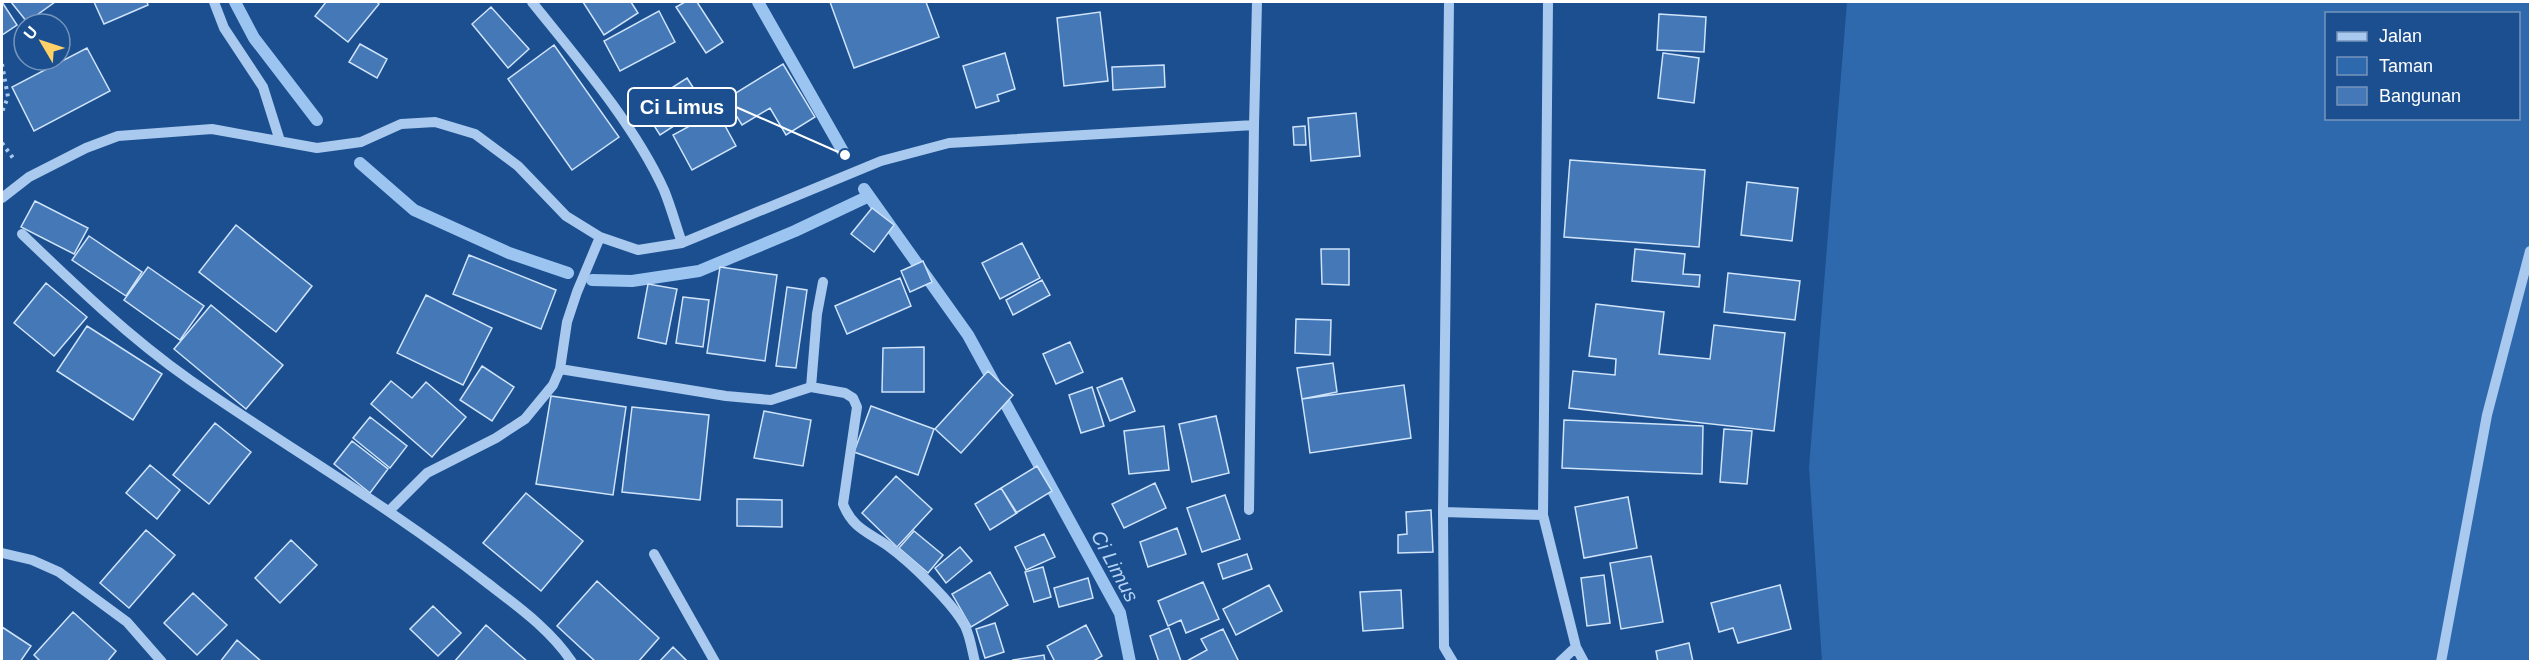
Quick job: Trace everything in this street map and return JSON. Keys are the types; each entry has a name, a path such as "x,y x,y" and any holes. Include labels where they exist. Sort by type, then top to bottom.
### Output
{"street":[{"path":"214,2 224,28 263,87 280,141"},
{"path":"532,2 632,134 664,190 682,243"},
{"path":"1249,510 1257,2"},
{"path":"1449,2 1443,512 1444,647 1453,662"},
{"path":"1548,2 1543,515 1576,647 1584,662"},
{"path":"2,198 29,177 86,148 118,136 212,129 317,148 361,142 401,124 435,122 475,134 519,166 566,216 600,237 638,250 682,243 881,160 949,143 1254,124"},
{"path":"22,234 87,298 188,378 389,511 464,564 536,621 572,662"},
{"path":"389,511 427,473 442,463 496,438 525,419 553,385 560,369 567,322 600,237"},
{"path":"2441,662 2487,415 2530,251"},
{"path":"811,387 817,314 823,282"},
{"path":"560,369 726,396 771,400 811,387 845,393 854,398 857,407 843,504 848,518 889,547 932,585 965,626 975,662"},
{"path":"1443,512 1543,515"},
{"path":"2,553 32,560 59,572 127,622 162,662"},
{"path":"654,554 715,662"},
{"path":"1560,662 1576,647"}],"path":[{"path":"2,64 8,97 2,112"}],"green space":[{"path":"1847,2 2530,2 2530,661 1822,661 1809,467"}],"building":[{"path":"2,2 12,17 12,28 2,35"},
{"path":"11,2 55,2 41,12 19,12"},
{"path":"94,2 147,2 148,5 104,24"},
{"path":"326,2 377,2 379,4 348,42 315,16"},
{"path":"583,2 631,2 638,13 604,35"},
{"path":"685,2 697,2 723,42 706,53 676,7"},
{"path":"830,2 926,2 939,37 854,68"},
{"path":"491,7 529,49 508,68 472,24"},
{"path":"659,11 675,42 620,71 604,41"},
{"path":"1100,12 1108,81 1064,86 1057,18"},
{"path":"1659,14 1706,17 1704,52 1657,50"},
{"path":"360,44 387,59 377,78 349,62"},
{"path":"554,45 619,137 572,170 508,79"},
{"path":"87,48 110,91 34,131 12,87 41,72 72,72 72,56"},
{"path":"1005,53 1015,89 997,95 999,101 976,108 963,66"},
{"path":"1663,53 1699,58 1694,103 1658,98"},
{"path":"783,64 815,117 786,135 770,108 742,125 726,99"},
{"path":"1164,65 1165,87 1113,90 1112,67"},
{"path":"687,78 705,106 660,135 642,107"},
{"path":"717,111 736,146 692,170 673,135"},
{"path":"1356,113 1360,156 1311,161 1308,118"},
{"path":"1305,126 1306,145 1294,145 1293,127"},
{"path":"1570,160 1705,170 1699,247 1564,237"},
{"path":"1747,182 1798,188 1792,241 1741,235"},
{"path":"35,201 88,228 74,254 21,227"},
{"path":"872,208 894,225 874,252 851,234"},
{"path":"236,225 312,286 276,332 199,272"},
{"path":"89,236 142,272 126,296 72,260"},
{"path":"1022,243 1040,278 1000,299 982,263"},
{"path":"1321,249 1349,249 1349,285 1322,284"},
{"path":"1635,249 1685,254 1683,274 1700,275 1699,287 1632,281"},
{"path":"469,255 556,290 541,329 453,294"},
{"path":"923,261 932,282 910,292 901,271"},
{"path":"148,267 204,306 180,340 124,300"},
{"path":"720,267 777,275 765,361 707,353"},
{"path":"1728,273 1800,281 1795,320 1724,312"},
{"path":"900,278 911,306 847,334 835,306"},
{"path":"1042,280 1050,295 1013,315 1006,300"},
{"path":"46,283 87,317 54,356 14,323"},
{"path":"648,284 677,289 666,344 638,338"},
{"path":"787,287 807,290 796,368 776,366"},
{"path":"426,295 492,328 463,385 397,353"},
{"path":"683,297 709,300 703,347 676,343"},
{"path":"1596,304 1664,312 1659,354 1710,359 1714,325 1785,333 1774,431 1569,408 1573,371 1615,375 1616,359 1589,356"},
{"path":"211,305 283,365 246,409 174,349"},
{"path":"1296,319 1331,320 1330,355 1295,353"},
{"path":"87,326 162,374 133,420 57,371"},
{"path":"1070,342 1083,372 1056,384 1043,354"},
{"path":"924,347 924,392 882,392 883,348"},
{"path":"1333,363 1337,392 1302,399 1297,368"},
{"path":"482,366 514,387 492,421 460,400"},
{"path":"988,371 1013,395 961,453 935,429"},
{"path":"1122,378 1135,411 1110,421 1097,388"},
{"path":"391,381 412,398 426,382 466,417 432,457 371,404"},
{"path":"1404,385 1411,438 1310,453 1302,399"},
{"path":"1092,387 1104,426 1081,433 1069,395"},
{"path":"551,396 626,407 613,495 536,484"},
{"path":"871,406 934,429 918,475 854,452"},
{"path":"632,407 709,415 700,500 622,492"},
{"path":"764,411 811,420 803,466 754,458"},
{"path":"1216,416 1229,473 1192,482 1179,424"},
{"path":"370,417 407,446 390,468 353,438"},
{"path":"1564,420 1703,426 1702,474 1562,468"},
{"path":"215,423 251,452 209,504 173,475"},
{"path":"1164,426 1169,470 1129,474 1124,431"},
{"path":"1724,429 1752,431 1747,484 1720,482"},
{"path":"352,441 388,469 370,493 334,464"},
{"path":"150,465 180,490 157,519 126,493"},
{"path":"1037,466 1052,491 1016,513 1001,488"},
{"path":"896,476 932,509 897,547 862,513"},
{"path":"1155,483 1166,508 1124,528 1112,504"},
{"path":"1001,488 1017,513 990,530 975,504"},
{"path":"526,493 583,541 541,591 483,543"},
{"path":"1225,495 1240,539 1202,552 1187,508"},
{"path":"1628,497 1637,548 1584,558 1575,507"},
{"path":"737,499 782,500 782,527 737,526"},
{"path":"1431,510 1433,552 1398,553 1398,535 1407,534 1406,512"},
{"path":"1177,528 1186,554 1148,567 1140,542"},
{"path":"146,530 175,555 129,608 100,583"},
{"path":"914,531 943,555 928,573 899,548"},
{"path":"1044,534 1055,557 1026,570 1015,547"},
{"path":"291,540 317,565 280,603 255,578"},
{"path":"960,547 972,561 946,583 935,568"},
{"path":"1247,554 1252,569 1223,579 1218,564"},
{"path":"1651,556 1663,622 1621,629 1610,563"},
{"path":"1043,567 1051,597 1034,602 1025,572"},
{"path":"990,572 1008,605 971,627 952,594"},
{"path":"1604,575 1610,623 1587,626 1581,578"},
{"path":"1088,578 1093,598 1059,607 1054,588"},
{"path":"597,581 659,638 638,662 596,662 557,626"},
{"path":"1203,582 1219,619 1186,633 1181,620 1168,626 1158,601"},
{"path":"1269,585 1282,611 1236,635 1223,609"},
{"path":"1780,585 1791,629 1738,643 1733,628 1719,632 1711,603"},
{"path":"1401,590 1403,628 1363,631 1360,592"},
{"path":"193,593 227,625 197,655 164,623"},
{"path":"433,606 461,633 438,656 410,629"},
{"path":"73,612 116,651 107,662 41,662 34,655"},
{"path":"995,623 1004,652 985,658 976,629"},
{"path":"486,625 528,662 454,662"},
{"path":"1086,625 1102,656 1092,662 1055,662 1047,646"},
{"path":"2,627 31,646 20,662 2,662"},
{"path":"1169,628 1180,662 1159,662 1150,636"},
{"path":"1223,629 1239,662 1185,662 1207,650 1201,639"},
{"path":"237,640 262,662 220,662"},
{"path":"1689,643 1693,662 1658,662 1656,651"},
{"path":"673,647 688,662 659,662"},
{"path":"1044,655 1045,662 1013,662 1013,660"}],"waterway":[{"path":"235,2 254,38 317,120"},
{"name":"Ci Limus","path":"758,2 845,155"},
{"path":"360,163 414,210 509,253 568,273"},
{"name":"Ci Limus","path":"864,189 968,335 1120,613 1130,662"},
{"path":"592,280 632,281 699,271 795,231 869,196"}],"place":[{"name":"Ci Limus","path":"845,155"}]}
